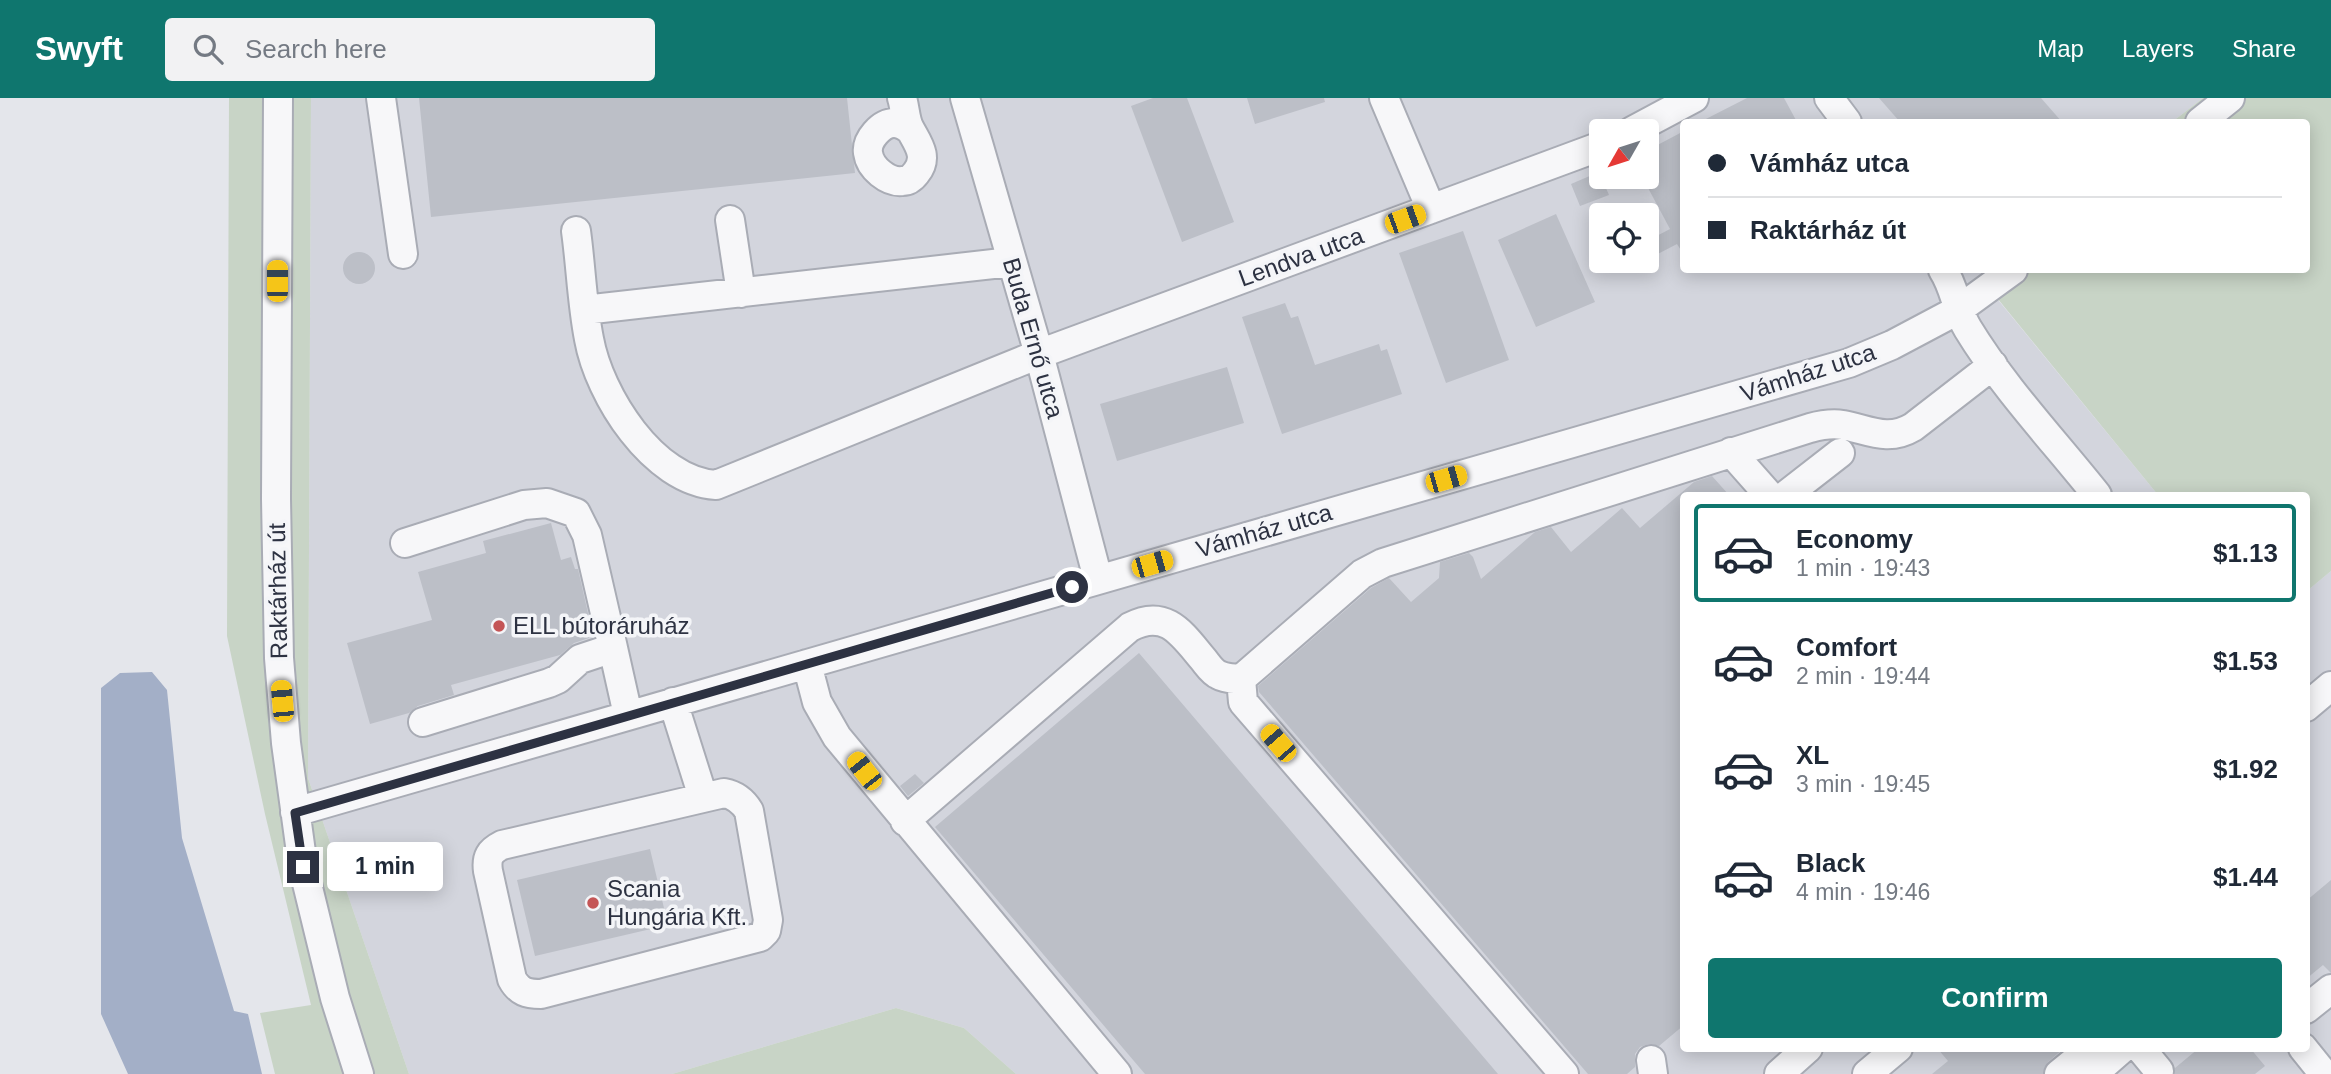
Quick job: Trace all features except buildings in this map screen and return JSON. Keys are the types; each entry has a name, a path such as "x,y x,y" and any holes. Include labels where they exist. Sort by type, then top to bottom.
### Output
{"street":[{"name":"Raktárház út","path":"278,98 277,586 281,682 303,867 335,998 359,1074"},
{"path":"381,98 403,254"},
{"path":"902,98 909,129"},
{"name":"Buda Ernő utca","path":"965,98 1039,354 1098,579"},
{"path":"1384,98 1431,209"},
{"path":"1655,119 1694,98"},
{"path":"1829,98 1845,119"},
{"path":"2204,119 2230,98"},
{"name":"Lendva utca","path":"576,232 589,340 609,391 631,429 657,457 672,471 705,484 725,482 1039,354 1589,150"},
{"path":"730,220 741,293"},
{"path":"593,309 1012,262"},
{"path":"1945,273 1950,281 1958,310 1993,365 2096,492"},
{"name":"Vámház utca","path":"295,813 1849,363 1892,345 1958,310 2009,273"},
{"path":"905,821 1130,627 1140,622 1164,621 1176,628 1216,674 1241,679 1371,568 1826,424 1846,426 1874,434 1900,433 1913,427 1993,365"},
{"path":"1731,452 1766,492"},
{"path":"1790,492 1840,453"},
{"path":"405,542 524,505 547,503 576,513 587,535 628,715"},
{"path":"423,722 549,683 558,679 580,659 613,648"},
{"path":"807,664 812,688 822,714 837,737 1117,1074"},
{"path":"1241,679 1243,702 1564,1074"},
{"path":"2310,703 2331,686"},
{"path":"673,702 703,797"},
{"path":"732,794 745,804 749,811 768,920 766,930 760,937 541,993 524,992 516,987 488,871 489,855 494,849 703,797 732,794"},
{"path":"2310,1006 2331,989"},
{"path":"1779,1074 1804,1052"},
{"path":"1867,1074 1893,1052"},
{"path":"2059,1074 2085,1057 2106,1052"},
{"path":"2143,1052 2159,1071"},
{"path":"2306,1052 2324,1074"}],"shaded area":[{"path":"311,98 2203,98 2176,119 1680,119 1680,273 1986,273 1980,278 2156,492 1680,492 1680,1052 2310,1052 2310,588 2331,571 2331,1074 1016,1074 964,1028 896,1008 672,1074 409,1074 308,778"}],"green space":[{"path":"229,98 311,98 308,778 409,1074 275,1074 260,1013 311,1005 265,814 227,636"},
{"path":"2203,98 2331,98 2331,571 2310,588 2310,492 2156,492 1980,277 1986,273 2310,273 2310,119 2176,119"},
{"path":"896,1008 964,1028 1016,1074 672,1074"}],"water":[{"path":"152,672 167,690 182,838 234,1011 248,1014 262,1074 128,1074 101,1014 101,688 120,673"}],"place":[{"name":"ELL bútoráruház","path":"499,626"},
{"name":"Scania Hungária Kft.","path":"593,903"}],"route":[{"path":"303,867 295,813 1072,587"}]}
